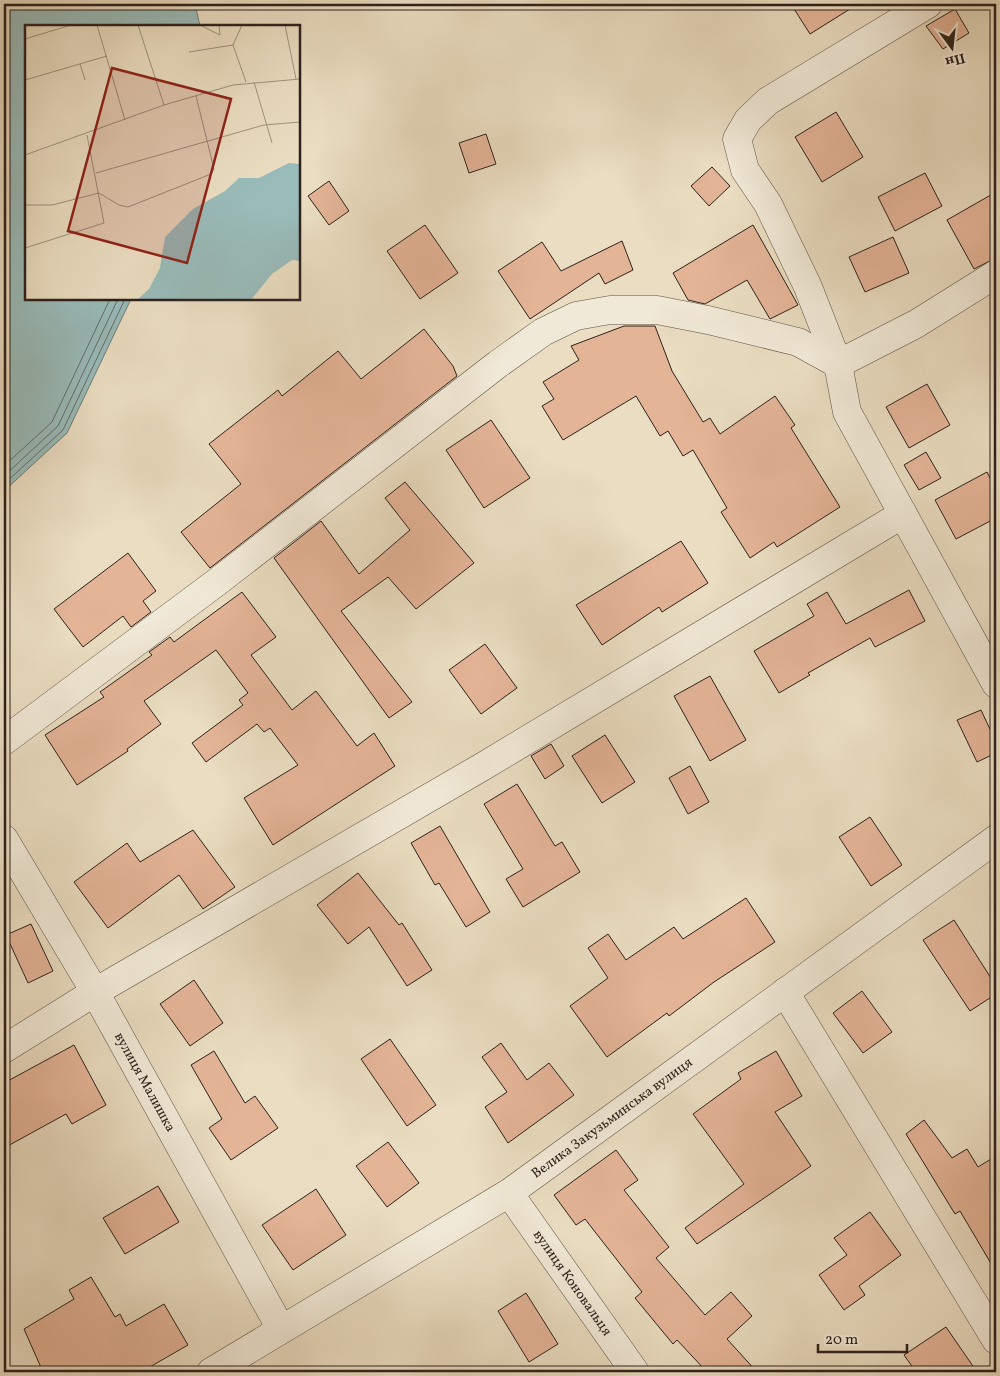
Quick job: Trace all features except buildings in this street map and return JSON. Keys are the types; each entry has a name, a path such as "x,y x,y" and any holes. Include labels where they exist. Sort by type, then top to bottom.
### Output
{"street":[{"path":"928,4 768,101 748,120 737,140 746,170 768,204 808,287 838,364 847,412 996,684"},
{"path":"838,364 916,324 996,274"},
{"path":"4,741 217,582 498,364 542,332 576,316 610,310 657,310 798,342 838,364"},
{"path":"4,1049 95,992 482,767 903,514"},
{"name":"вулиця Малишка","path":"4,839 95,992 281,1329"},
{"name":"Велика Закузьминська вулиця","path":"211,1372 509,1193 996,839"},
{"path":"785,992 996,1340"},
{"name":"вулиця Коновальця","path":"509,1193 634,1372"}],"water":[{"path":"4,4 195,4 200,25 25,25 25,300 131,300 67,433 4,491"}]}
